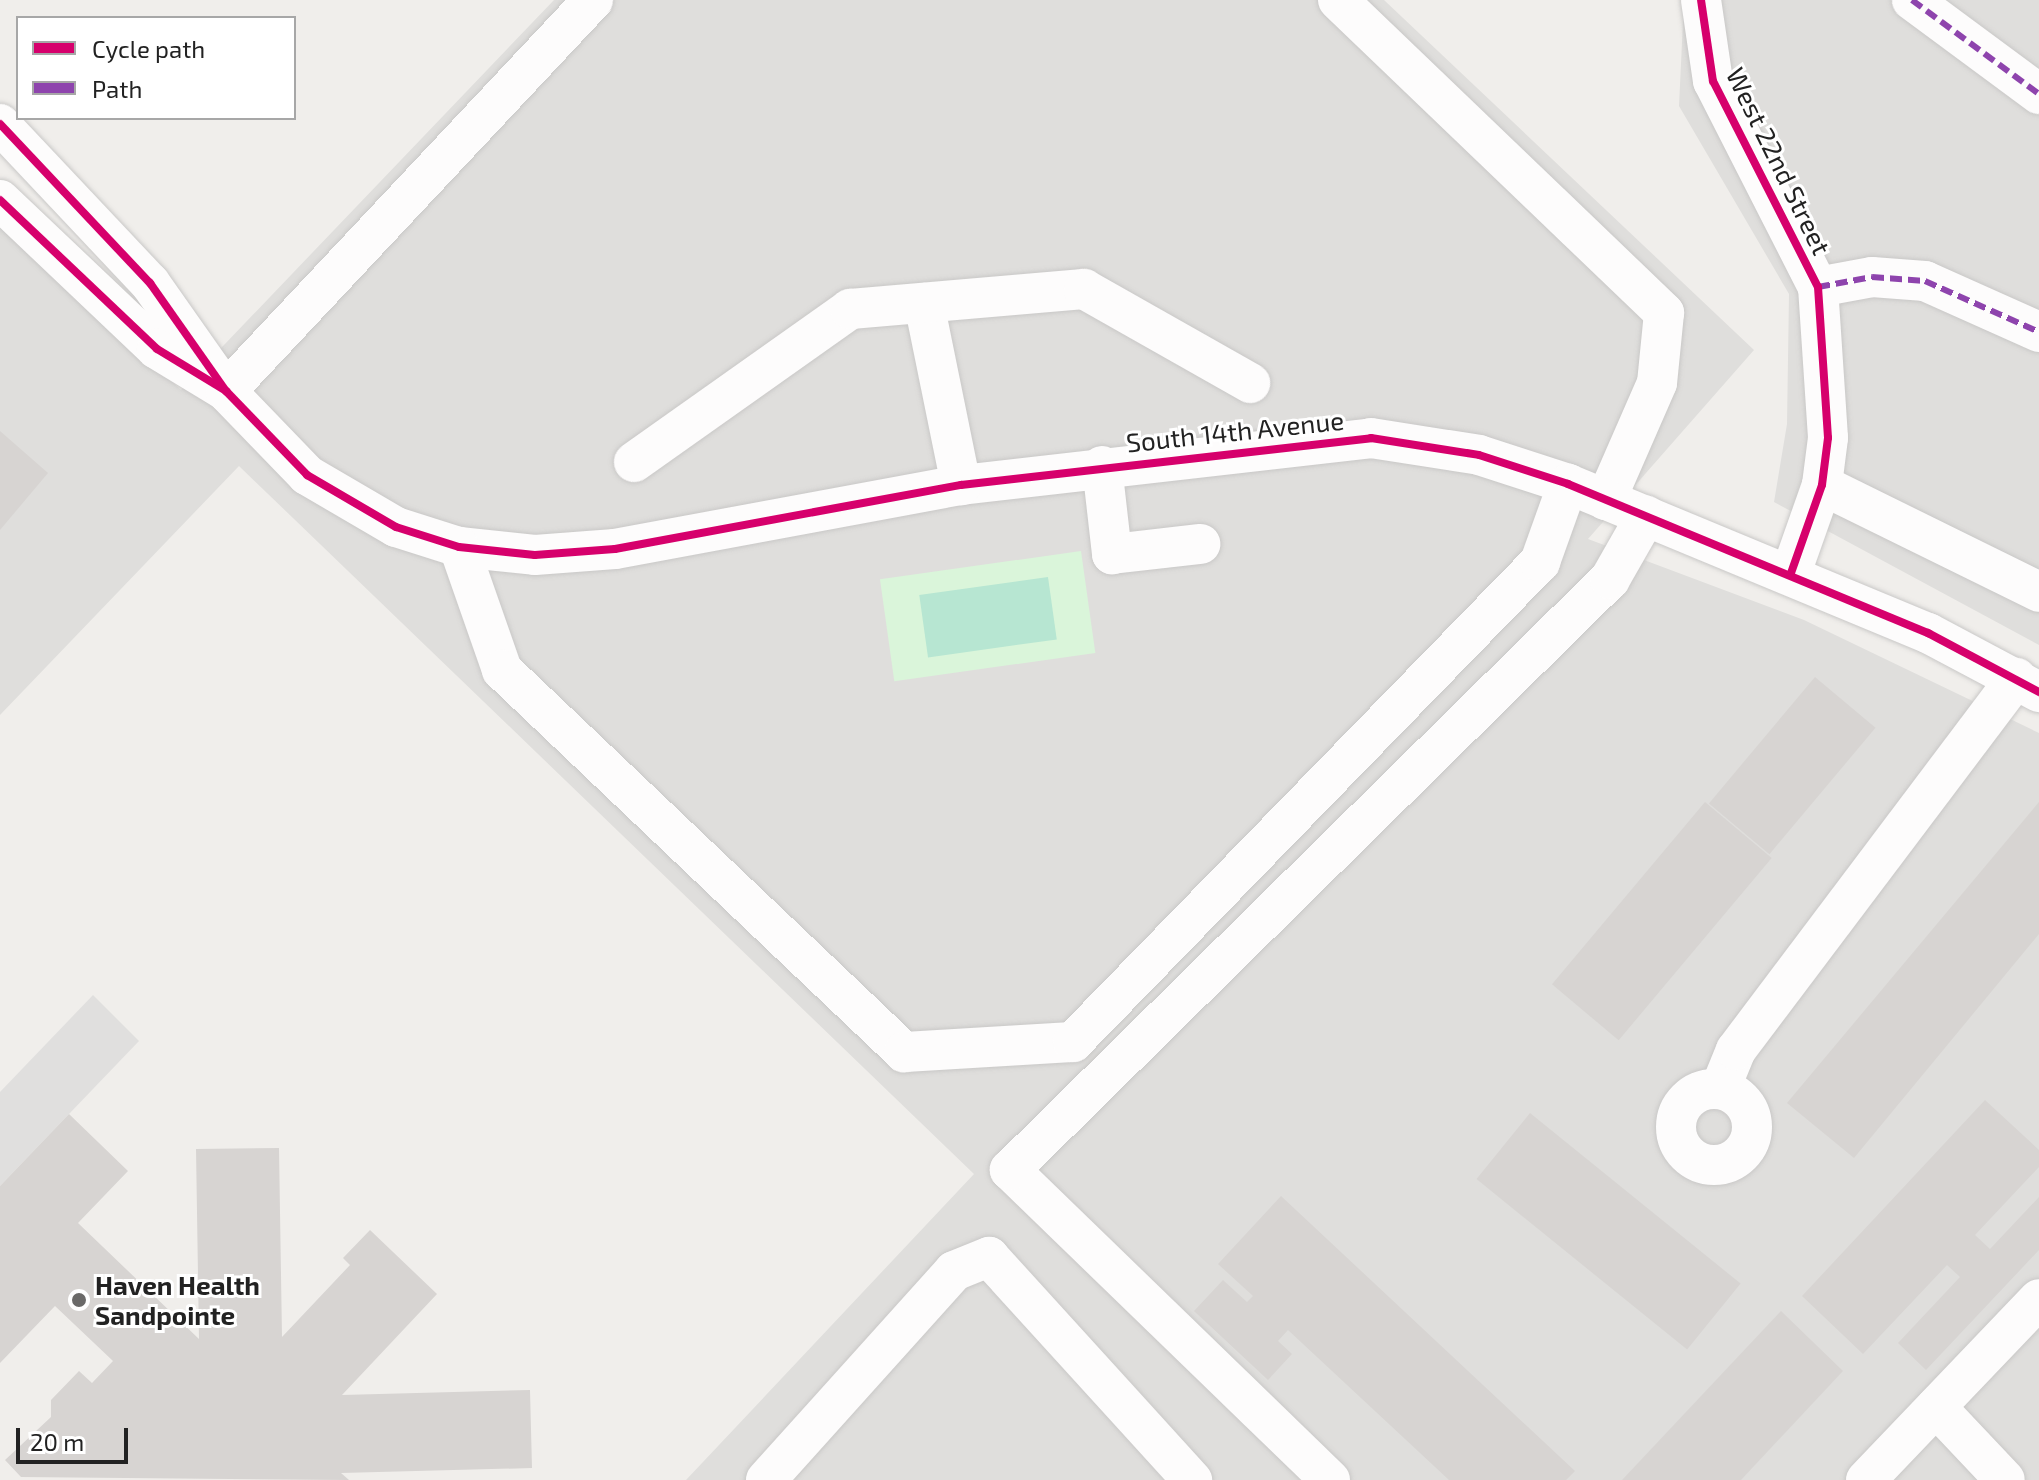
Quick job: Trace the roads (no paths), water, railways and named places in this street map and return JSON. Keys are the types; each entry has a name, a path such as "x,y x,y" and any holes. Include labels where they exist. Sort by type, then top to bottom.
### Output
{"street":[{"path":"226,391 593,0"},
{"path":"1338,0 1664,313 1657,383 1606,500"},
{"name":"West 22nd Street","path":"1701,0 1713,81 1818,287 1828,438 1822,485 1791,573"},
{"path":"1912,0 2039,94"},
{"path":"16,105 0,124 150,283 226,391"},
{"path":"0,200 157,349 226,391"},
{"path":"1818,287 1872,277 1925,281 2039,332"},
{"path":"634,462 850,309 1084,289 1250,383"},
{"path":"924,303 961,485"},
{"name":"South 14th Avenue","path":"226,391 307,475 396,527 459,547 535,555 615,549 961,485 1102,466 1371,438 1479,455 1568,484 1791,573 2028,685"},
{"path":"1102,466 1112,554 1200,544"},
{"path":"459,547 502,670 904,1052 1073,1042 1540,562 1568,484"},
{"path":"1822,485 2039,592"},
{"path":"1330,1480 1010,1170 1610,579 1646,516"},
{"path":"1720,1089 1736,1050 2028,685"},
{"path":"766,1480 954,1271 989,1257 1192,1480"},
{"path":"1866,1480 2039,1299"},
{"path":"1936,1407 2005,1480"}],"place":[{"name":"Haven Health Sandpointe","path":"79,1300"}]}
